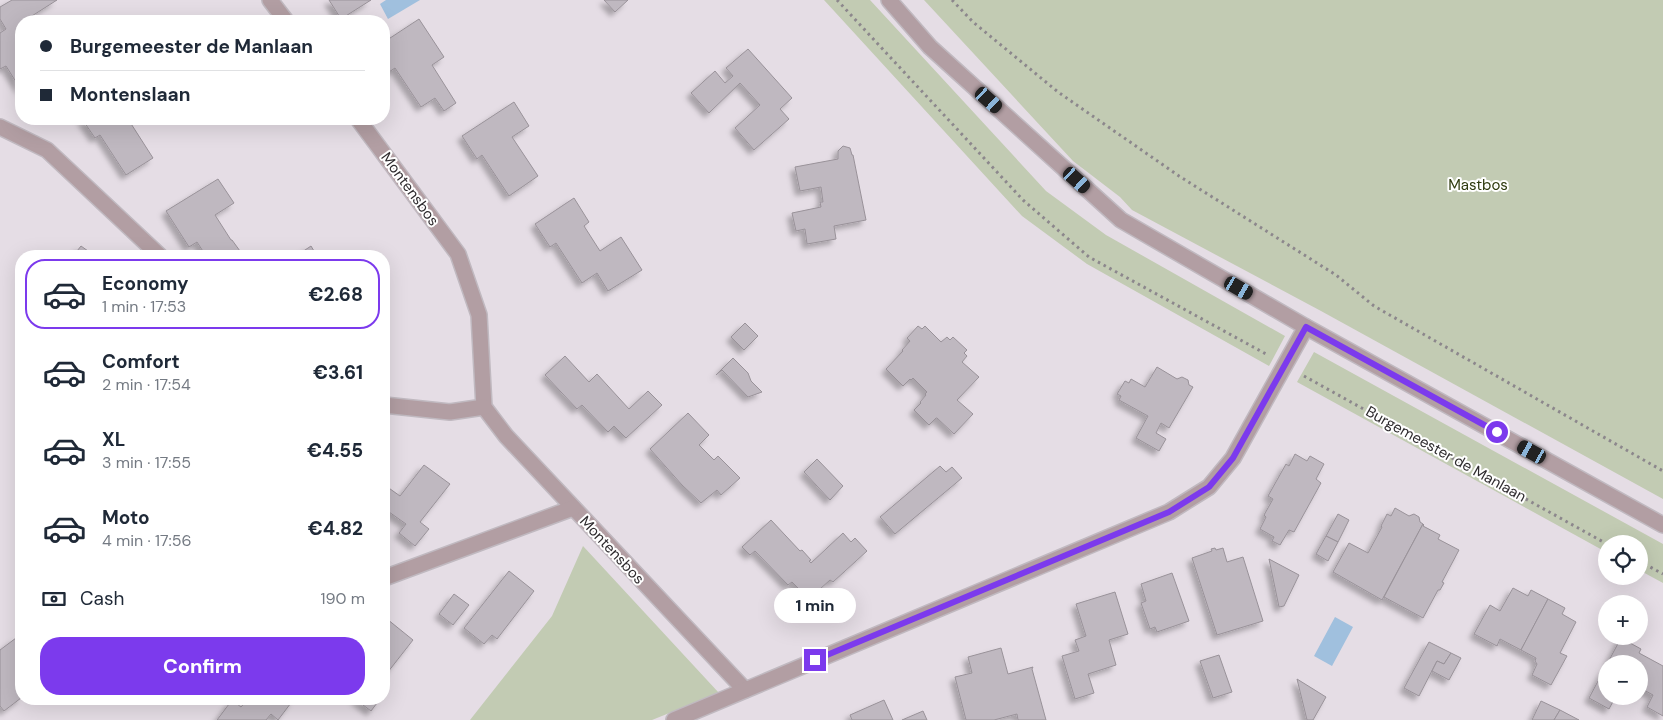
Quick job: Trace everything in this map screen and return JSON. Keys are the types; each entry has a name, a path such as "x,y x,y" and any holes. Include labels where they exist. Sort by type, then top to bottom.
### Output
{"street":[{"path":"270,0 281,15"},
{"path":"888,0 930,47 1121,220 1306,327 1663,525"},
{"name":"Montensbos","path":"362,125 458,254 478,315 484,407 506,436 745,690"},
{"path":"0,127 47,150 154,250"},
{"path":"674,720 1169,512 1209,487 1233,458 1306,327"},
{"path":"390,406 450,412 484,407"},
{"path":"390,576 573,508"}],"path":[{"name":"Burgemeester de Manlaan","path":"837,0 1023,200 1089,257 1598,538"},
{"path":"952,0 973,22 1058,92 1179,176 1336,275 1374,306 1663,471"},
{"path":"1648,566 1663,574"}],"green space":[{"path":"824,0 870,0 1046,191 1106,235 1285,336 1269,366 1087,264 1022,216"},
{"name":"Mastbos","path":"924,0 1663,0 1663,499 1321,311 1132,210 1120,197 1073,161"},
{"path":"1314,352 1647,535 1598,535 1598,548 1297,382"},
{"path":"1648,536 1663,544 1663,583 1648,575"},
{"path":"583,546 719,693 652,720 470,720 552,616"}],"water":[{"path":"386,0 420,0 390,18 390,15 386,15 380,4"},
{"path":"1335,617 1353,627 1332,666 1314,656"}],"building":[{"path":"12,0 57,0 33,15 15,15 15,80 6,66 0,69 0,33 6,29 0,19 0,7"},
{"path":"329,0 371,0 347,15 338,15"},
{"path":"604,0 628,0 615,12"},
{"path":"419,19 444,57 432,65 456,103 444,111 435,98 421,107 395,68 390,71 390,38"},
{"path":"748,49 792,98 780,109 789,119 754,150 735,128 760,105 740,83 709,113 691,93 715,71 725,83 733,76 726,68"},
{"path":"514,102 529,126 512,137 538,176 509,196 482,155 477,159 462,136"},
{"path":"86,125 132,125 153,158 126,175 100,135 95,138"},
{"path":"843,146 850,148 853,155 866,220 834,226 836,239 807,244 805,229 796,231 792,213 821,207 820,202 823,202 821,187 800,191 795,167 838,159 838,151"},
{"path":"218,179 234,203 215,215 239,250 202,250 197,242 189,247 166,211"},
{"path":"574,198 589,222 584,226 600,251 621,237 642,270 608,291 597,273 582,283 556,243 550,247 535,224"},
{"path":"81,246 87,250 78,250"},
{"path":"311,246 313,250 305,250"},
{"path":"745,323 758,336 744,350 731,337"},
{"path":"918,326 922,329 925,326 941,342 947,337 950,340 953,337 967,350 964,353 967,356 962,362 979,377 957,400 973,414 954,434 937,418 929,425 914,410 921,403 927,392 913,378 903,386 886,369 903,351 910,341 907,338"},
{"path":"565,356 589,382 597,374 629,409 648,391 662,405 626,438 614,426 608,432 582,405 577,409 545,375"},
{"path":"733,358 748,373 751,381 762,392 748,397 722,370 716,375"},
{"path":"1157,367 1177,379 1182,377 1188,380 1189,385 1193,387 1169,428 1161,423 1156,433 1166,439 1159,451 1136,438 1148,416 1119,400 1121,396 1117,394 1125,381 1129,383 1131,379 1145,387"},
{"path":"688,413 709,435 699,445 714,460 718,456 740,478 721,495 717,490 701,503 650,449"},
{"path":"1295,454 1307,461 1310,456 1324,464 1316,479 1321,483 1294,532 1289,530 1280,545 1272,541 1274,537 1260,529 1266,517 1264,515 1273,499 1268,496 1286,464 1289,466"},
{"path":"817,459 843,486 830,500 804,472"},
{"path":"424,465 450,484 420,522 429,529 415,546 399,533 406,524 390,513 390,489 400,496"},
{"path":"940,466 946,472 952,467 962,478 895,534 880,517"},
{"path":"1395,508 1409,516 1414,514 1419,517 1420,522 1423,524 1382,600 1333,572 1349,543 1368,553 1387,514 1391,516"},
{"path":"1338,514 1349,520 1338,542 1326,536"},
{"path":"771,520 800,551 802,550 811,560 809,561 811,563 843,533 851,542 855,538 867,551 833,582 830,580 809,599 792,582 788,585 755,551 750,555 742,547"},
{"path":"1423,524 1423,526 1440,535 1438,539 1459,550 1442,582 1444,583 1440,590 1438,590 1423,618 1384,597"},
{"path":"1326,536 1338,542 1328,561 1316,554"},
{"path":"1215,548 1216,550 1223,548 1227,562 1243,557 1263,621 1217,635 1192,558 1212,551 1211,549"},
{"path":"1269,559 1299,575 1284,606 1279,607"},
{"path":"509,571 534,591 497,639 492,635 484,644 464,628"},
{"path":"1172,573 1189,621 1157,632 1155,627 1150,629 1141,603 1146,601 1141,584"},
{"path":"1513,588 1528,596 1531,590 1548,599 1521,650 1500,639 1497,646 1474,634 1490,605 1500,611"},
{"path":"1115,592 1128,634 1109,640 1116,665 1088,674 1094,693 1075,699 1062,656 1079,651 1075,640 1086,636 1076,604"},
{"path":"454,594 469,605 453,625 439,614"},
{"path":"1548,599 1565,608 1562,614 1576,622 1560,653 1567,656 1551,685 1532,675 1537,664 1536,658 1521,650"},
{"path":"390,621 413,640 390,669"},
{"path":"15,639 15,703 4,711 0,706 0,650"},
{"path":"1429,642 1451,653 1444,664 1437,661 1419,696 1404,688"},
{"path":"1617,645 1634,645 1641,649 1639,653 1643,655 1612,655"},
{"path":"1001,648 1008,674 1033,667 1046,720 1018,720 1017,714 994,720 966,720 955,677 972,673 968,657"},
{"path":"1451,653 1461,658 1449,680 1432,671 1437,661 1444,664"},
{"path":"1219,655 1232,692 1213,698 1200,661"},
{"path":"1648,658 1663,666 1663,716 1647,707 1653,695 1648,692"},
{"path":"1297,679 1326,697 1313,720 1307,720"},
{"path":"1598,681 1598,703 1589,698"},
{"path":"884,700 893,720 852,720 850,715"},
{"path":"1541,701 1560,710 1554,720 1532,720"},
{"path":"228,705 238,705 241,707 243,705 289,705 278,720 271,714 266,720 217,720"},
{"path":"363,705 376,705 371,711"},
{"path":"1602,705 1611,705 1609,709"},
{"path":"1560,710 1579,720 1554,720"},
{"path":"923,711 927,720 902,720"}],"route":[{"path":"815,660 1169,512 1209,487 1233,458 1306,327 1497,432"}]}
